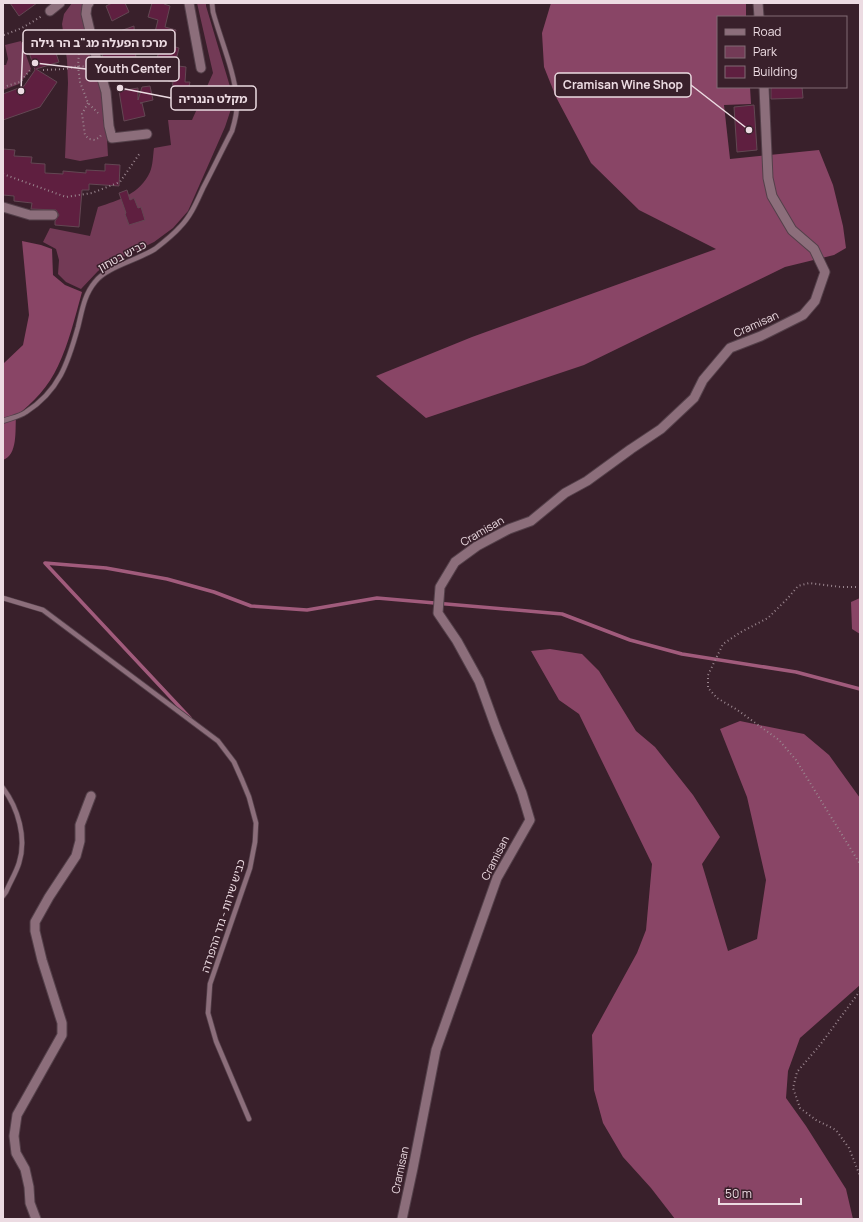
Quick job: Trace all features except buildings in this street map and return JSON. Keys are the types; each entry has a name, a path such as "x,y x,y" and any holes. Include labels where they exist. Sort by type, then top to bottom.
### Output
{"street":[{"path":"50,11 60,3"},
{"path":"89,3 86,14 106,92 109,126 112,138 147,134"},
{"path":"189,3 201,68"},
{"path":"758,3 759,16"},
{"name":"Cramisan","path":"402,1219 436,1050 497,878 530,820 522,792 479,681 457,641 438,612 440,587 455,562 477,546 509,529 531,520 565,493 587,481 661,429 694,398 702,380 730,348 761,336 803,315 815,301 825,272 814,249 792,230 772,196 768,178 764,88"},
{"path":"3,207 30,215 53,216"},
{"path":"36,1219 30,1203 29,1187 25,1170 16,1153 14,1136 17,1115 62,1035 62,1023 42,960 35,922 49,897 76,856 80,841 80,825 91,796"}],"lane":[{"name":"כביש בטחון","path":"3,421 25,413 50,392 57,382 68,359 83,306 95,281 105,273 136,260 167,240 191,213 228,138 235,118 237,101 231,73 213,12 212,3"},
{"name":"כביש שירות - גדר ההפרדה","path":"3,598 43,610 218,741 234,762 249,797 256,823 255,842 250,868 210,984 208,1013 216,1041 249,1119"},
{"path":"3,788 18,816 22,841 20,862 3,896"}],"path":[{"path":"3,31 4,35 22,28 50,11"},
{"path":"78,27 80,39 78,66 80,82 88,103 100,116"},
{"path":"43,70 65,69 78,66"},
{"path":"3,87 20,82 31,69"},
{"path":"88,103 82,114 85,136 89,139 95,140 100,138 102,132"},
{"path":"3,174 66,197 92,193 120,182 140,153"},
{"path":"860,587 841,587 809,583 798,586 768,618 741,632 723,644 708,675 708,688 717,698 736,709 779,740 796,760 860,864"},
{"path":"860,991 820,1045 797,1072 793,1088 800,1108 816,1120 836,1130 849,1148 860,1176"}],"green space":[{"path":"72,3 86,3 84,21 105,105 108,156 80,161 65,158 68,83 67,60 62,24 64,14"},
{"path":"197,3 206,3 231,90 231,109 225,127 188,211 173,228 154,242 105,266 98,271 81,289 66,282 58,274 59,260 56,249 43,242 50,228 90,236 98,207 121,199 141,186 150,172 154,148 171,145 168,120 192,120 213,73"},
{"path":"21,41 31,69 19,84 3,90 3,65 6,65 8,59 5,45"}],"shaded area":[{"path":"551,3 746,3 746,16 717,16 717,88 750,88 751,104 724,105 730,159 819,150 833,185 843,226 846,248 834,255 785,267 584,365 426,418 376,376 472,337 716,249 639,210 591,163 556,97 544,67 542,33"},
{"path":"22,241 52,249 53,275 65,285 82,292 69,339 58,366 40,394 16,416 15,441 13,448 8,457 3,460 3,364 23,345 29,315"},
{"path":"860,598 860,634 852,629 851,602"},
{"path":"550,649 582,654 599,671 636,731 655,747 693,795 720,837 702,864 728,951 757,939 766,880 747,797 720,729 740,721 804,734 829,755 860,798 860,985 800,1038 788,1071 786,1098 806,1126 846,1189 853,1219 675,1219 651,1188 623,1157 603,1123 594,1090 592,1035 637,953 646,930 652,864 579,714 559,700 531,651"}],"waterway":[{"path":"190,718 45,563 106,568 167,579 214,592 251,606 307,610 377,598 562,614 630,640 682,654 796,672 860,689"}],"place":[{"name":"Youth Center","path":"35,63"},
{"name":"מקלט הנגריה","path":"120,88"},
{"name":"מרכז הפעלה מג\"ב הר גילה","path":"21,91"},
{"name":"Cramisan Wine Shop","path":"749,130"}]}
